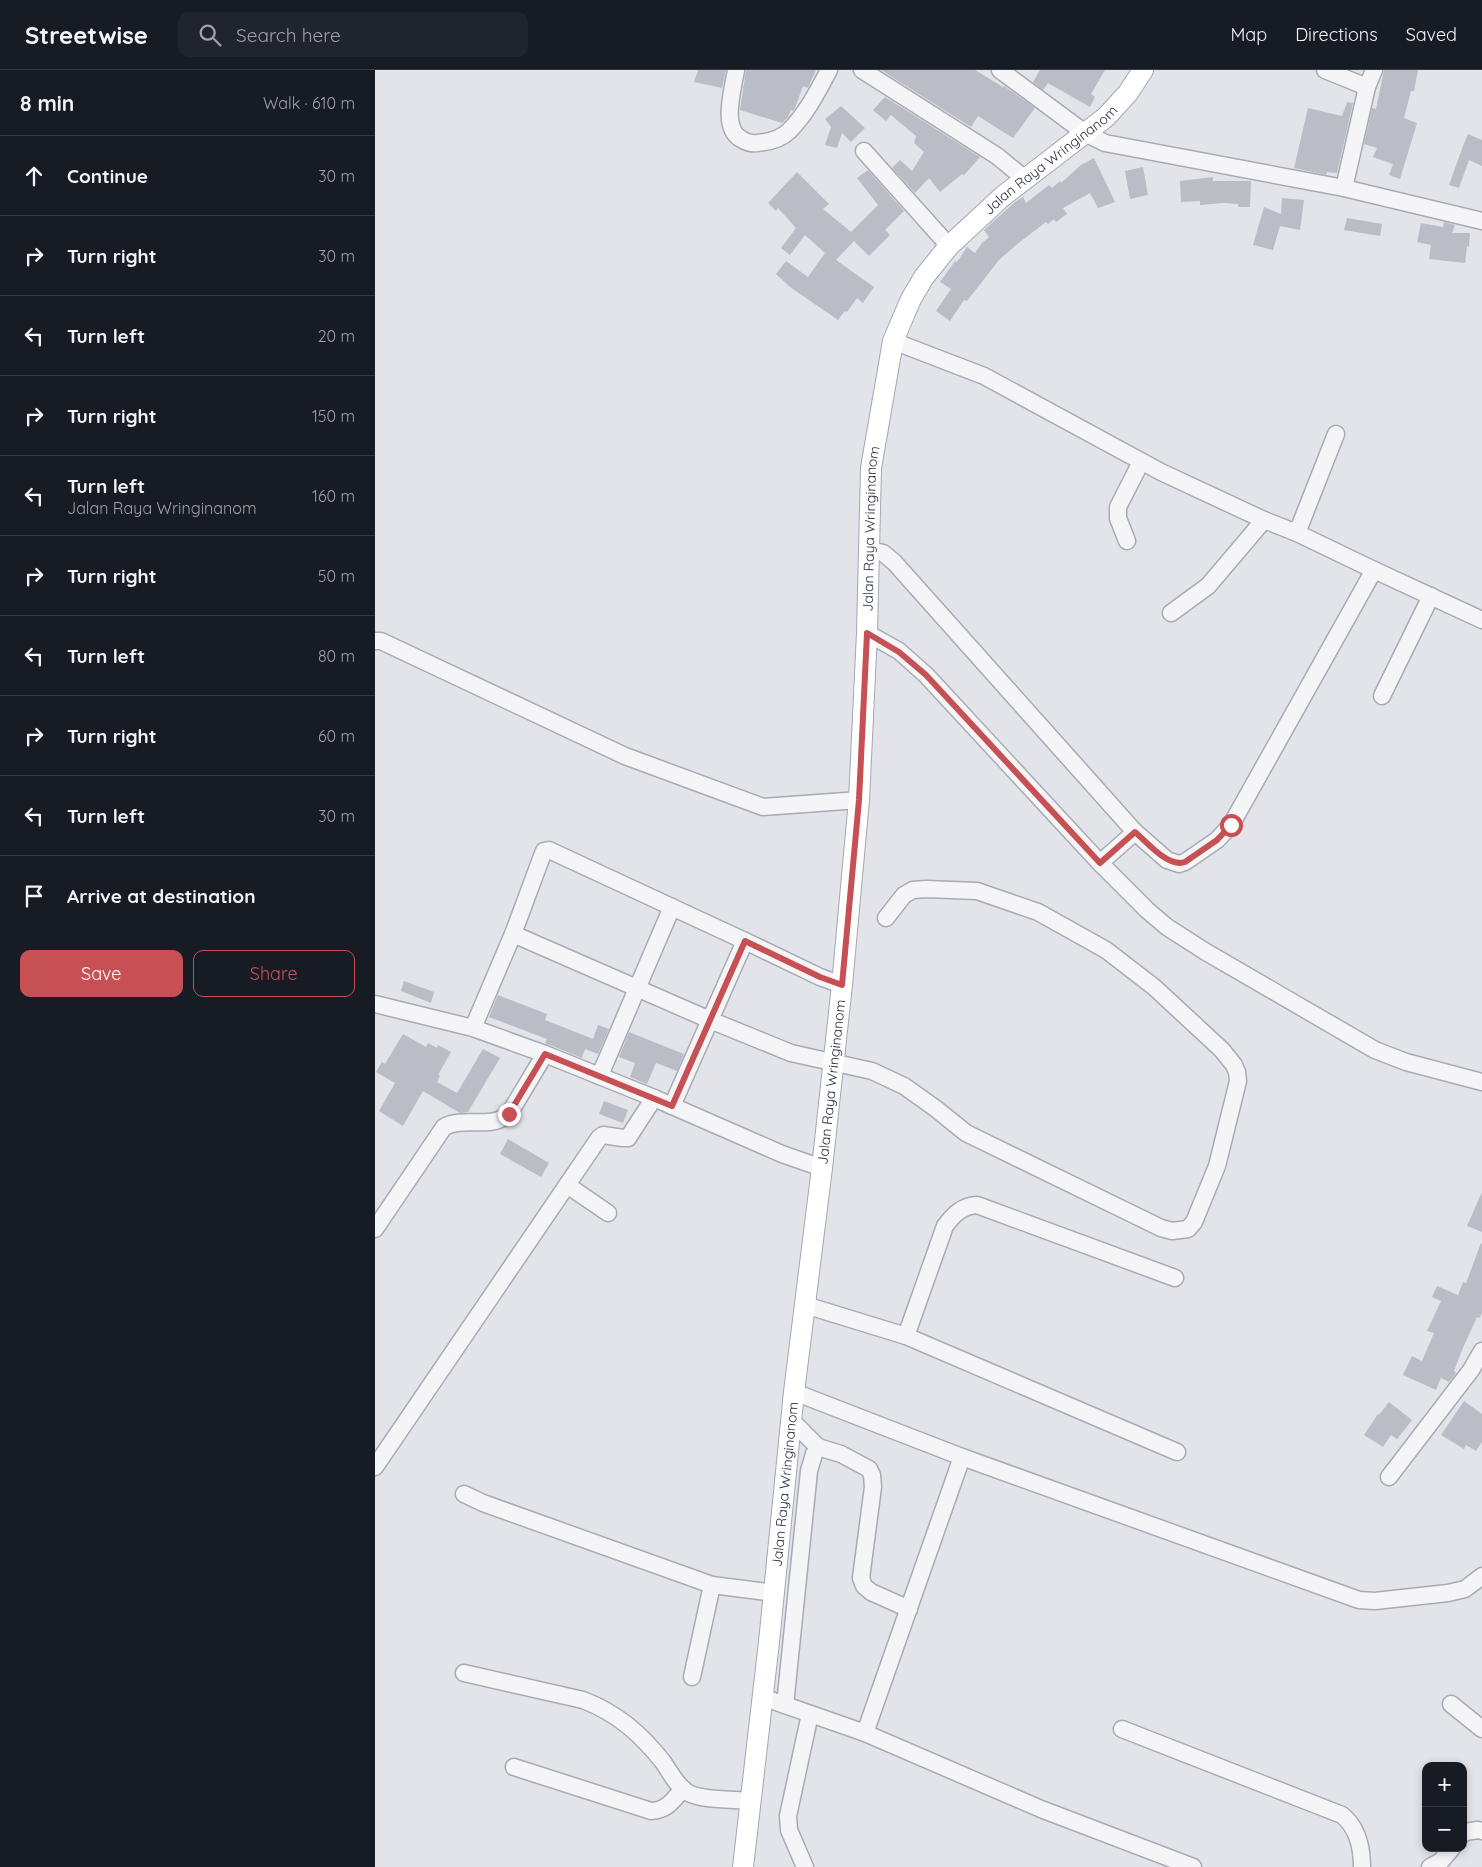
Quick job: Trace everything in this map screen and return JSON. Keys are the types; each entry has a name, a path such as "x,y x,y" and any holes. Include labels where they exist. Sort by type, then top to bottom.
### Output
{"main road":[{"name":"Jalan Raya Wringinanom","path":"743,1867 775,1593 794,1392 822,1168 842,985 859,800 870,550 871,468 876,429 893,341 911,299 924,277 949,246 1003,196 1106,118 1128,93 1143,70"}],"street":[{"path":"736,70 729,122 731,130 738,138 751,144 770,142 788,132 814,99 829,70"},
{"path":"862,70 997,156 1025,179"},
{"path":"1000,70 1085,133 1105,143 1344,188 1482,221"},
{"path":"1325,70 1367,87"},
{"path":"1344,188 1367,87 1374,70"},
{"path":"864,152 949,246"},
{"path":"893,341 984,376 1141,462 1482,620"},
{"path":"1297,533 1336,434"},
{"path":"1127,541 1118,518 1118,508 1141,462"},
{"path":"1171,613 1208,586 1264,520"},
{"path":"870,550 883,553 894,562 1135,832 1167,860 1179,864 1203,850 1225,833 1231,825 1374,570"},
{"path":"1382,696 1431,596"},
{"path":"867,633 899,652 926,675 1100,863 1147,910 1182,938 1357,1041 1406,1062 1482,1082"},
{"path":"375,641 381,641 625,756 763,807 837,800 859,800"},
{"path":"1100,863 1135,832"},
{"path":"473,1028 513,934 544,851 549,850 820,977 842,985"},
{"path":"513,934 710,1020 791,1052 809,1058 872,1071 904,1086 966,1133 1161,1228 1181,1231 1188,1229 1194,1222 1217,1166 1238,1081 1234,1065 1222,1050 1154,987 1106,950 1039,912 977,891 926,889 913,890 904,895 886,918"},
{"path":"600,1075 672,907"},
{"path":"672,1106 745,941"},
{"path":"375,1004 473,1028 545,1054 600,1075 782,1154 822,1168"},
{"path":"375,1229 444,1127 450,1123 476,1123 502,1119 509,1114 545,1054"},
{"path":"375,1467 599,1138 603,1135 628,1138 654,1098"},
{"path":"567,1185 608,1213"},
{"path":"906,1336 945,1226 952,1216 968,1206 977,1205 1175,1278"},
{"path":"805,1306 906,1336 1177,1452"},
{"path":"1389,1477 1471,1370 1482,1351"},
{"path":"794,1392 962,1457 1359,1600 1375,1601 1448,1593 1465,1589 1482,1576"},
{"path":"791,1420 818,1447 841,1454 869,1469 872,1475 873,1487 861,1578 864,1586 871,1592 909,1609"},
{"path":"785,1705 809,1471 818,1447"},
{"path":"865,1734 962,1457"},
{"path":"464,1494 483,1503 718,1586 775,1593"},
{"path":"692,1677 718,1586"},
{"path":"464,1673 583,1700 600,1706 634,1729 683,1789 692,1795 751,1801"},
{"path":"762,1697 865,1734 1041,1809 1193,1867"},
{"path":"1451,1704 1482,1729"},
{"path":"805,1867 789,1830 788,1823 810,1714"},
{"path":"1122,1729 1342,1815 1348,1820 1359,1838 1363,1867"},
{"path":"514,1767 651,1811 662,1810 668,1807 683,1789"},
{"path":"1467,1832 1482,1831"},
{"path":"1430,1867 1441,1861 1449,1852"}],"building":[{"path":"698,70 726,70 722,88 694,82"},
{"path":"746,70 816,70 808,88 803,86 795,108 793,111 791,110 788,117 782,123 740,110"},
{"path":"881,70 975,70 1004,86 1035,108 1013,138 978,116 971,127"},
{"path":"1040,70 1105,70 1091,94 1095,97 1090,107 1048,83 1043,90 1033,82"},
{"path":"1384,70 1418,70 1414,91 1411,91 1404,118 1417,123 1400,179 1389,175 1393,164 1373,157 1377,148 1364,144 1372,108 1376,109"},
{"path":"885,97 980,157 964,175 962,174 940,192 929,178 915,193 892,168 900,160 912,171 924,152 914,143 916,136 891,115 886,121 873,110"},
{"path":"1347,102 1353,103 1337,173 1327,172 1326,175 1294,168 1308,108 1342,116"},
{"path":"841,106 865,128 851,142 842,133 837,148 825,145 831,127 825,119"},
{"path":"1468,134 1482,140 1482,166 1469,160 1459,188 1449,185"},
{"path":"1094,158 1115,202 1098,208 1090,193 1063,208 1067,214 1056,222 1054,219 1048,224 1046,222 999,260 967,301 964,300 950,321 936,311 951,289 940,282 967,247 975,253 989,237 984,230 1015,202 1023,197 1026,203 1049,185 1052,188 1060,181 1061,183 1081,165"},
{"path":"1143,167 1148,195 1130,199 1125,171"},
{"path":"868,170 904,211 885,230 890,235 869,256 854,241 836,260 874,287 863,303 857,298 847,312 845,311 838,320 790,287 776,274 786,261 808,277 825,253 805,235 790,255 781,248 796,228 778,208 776,211 768,203 797,172 829,204 823,209 851,232 878,205 857,178"},
{"path":"1213,177 1213,181 1251,181 1250,207 1238,207 1238,204 1223,203 1200,205 1200,201 1181,202 1180,181"},
{"path":"1282,198 1304,200 1300,230 1280,226 1273,250 1253,245 1264,207 1281,214"},
{"path":"1347,218 1382,224 1380,236 1344,230"},
{"path":"1444,222 1455,225 1452,233 1470,233 1465,263 1429,259 1431,245 1417,242 1421,223 1443,227"},
{"path":"404,981 434,992 431,1003 401,991"},
{"path":"498,995 547,1014 545,1020 593,1039 598,1025 609,1029 598,1054 585,1049 582,1058 545,1043 547,1039 489,1017"},
{"path":"629,1032 684,1054 677,1071 656,1063 647,1084 630,1077 635,1063 619,1057"},
{"path":"403,1034 426,1047 428,1043 437,1048 438,1045 451,1052 438,1075 440,1076 437,1082 457,1093 483,1049 500,1058 468,1112 460,1113 423,1091 403,1126 379,1111 395,1083 376,1072 382,1062 385,1064"},
{"path":"604,1101 628,1110 623,1123 599,1114"},
{"path":"508,1139 549,1163 541,1177 500,1154"},
{"path":"1482,1192 1482,1232 1467,1226"},
{"path":"1481,1243 1482,1312 1480,1318 1477,1317 1462,1350 1454,1376 1449,1382 1441,1378 1436,1390 1403,1375 1412,1356 1422,1361 1434,1333 1427,1331 1441,1301 1432,1297 1437,1286 1458,1295 1463,1282 1466,1283"},
{"path":"1464,1401 1482,1414 1482,1442 1476,1451 1466,1445 1464,1449 1441,1435"},
{"path":"1389,1402 1412,1420 1397,1439 1391,1435 1383,1447 1364,1435 1378,1414"}],"route":[{"path":"509,1114 545,1054 672,1106 745,941 820,977 842,985 859,800 867,633 909,659 926,675 1100,863 1135,832 1167,860 1179,864 1185,862 1217,840 1231,825"}]}
